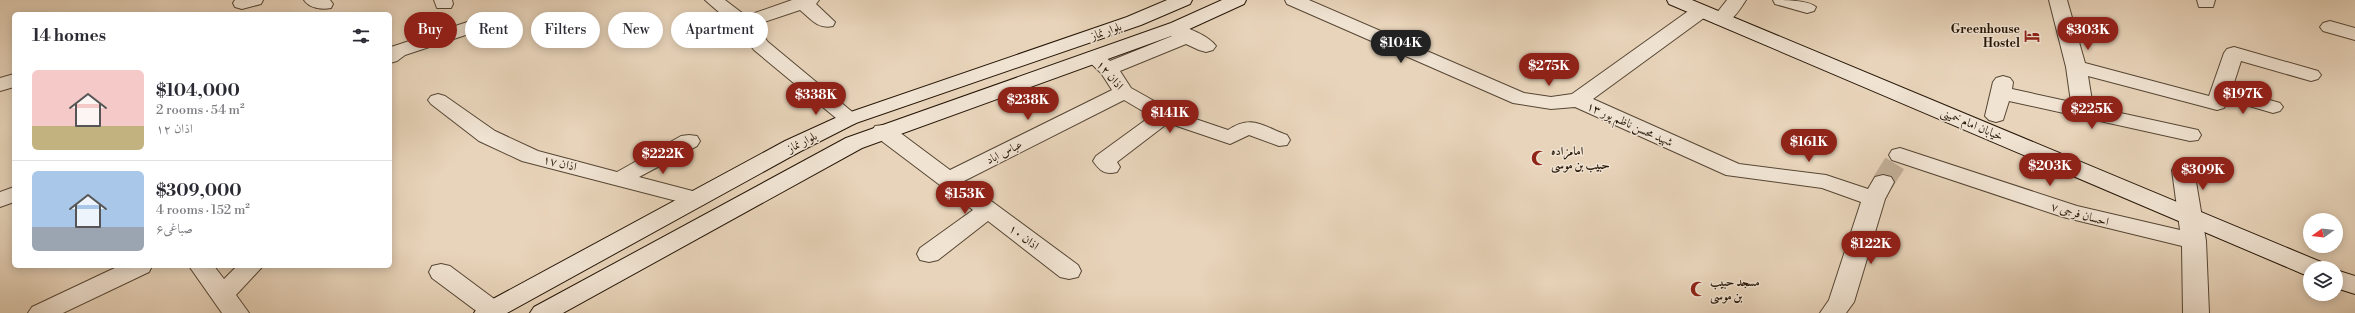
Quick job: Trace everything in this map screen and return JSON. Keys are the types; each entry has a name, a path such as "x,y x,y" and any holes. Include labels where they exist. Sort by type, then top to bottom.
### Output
{"street":[{"path":"714,0 729,12"},
{"name":"بلوار نماز","path":"489,312 794,146 849,119 1134,21 1183,0"},
{"name":"بلوار نماز","path":"543,313 854,143 883,131 1101,63 1181,32 1237,0"},
{"path":"1294,0 1520,99 1550,103 1578,100"},
{"name":"خیابان امام خمینی","path":"1676,0 2303,264"},
{"path":"1721,19 1737,0"},
{"path":"1782,0 1807,7"},
{"path":"2058,0 2076,67 2083,111"},
{"path":"768,14 806,1 826,22"},
{"name":"شهید محسن ناظم پور ۱۳","path":"1701,11 1578,100 1734,170 1826,182 1879,191 1841,302 1833,313"},
{"path":"2330,27 2355,34"},
{"path":"392,56 398,51 465,29"},
{"path":"1181,32 1206,46"},
{"path":"763,48 849,119"},
{"path":"2076,67 2217,104 2234,53 2311,75"},
{"name":"اذان ۱۲","path":"1101,63 1124,92 1165,115 1230,138 1248,127 1279,140"},
{"path":"0,85 12,81"},
{"path":"1996,116 2002,87 2083,111 2190,135"},
{"name":"عباس اباد","path":"948,180 1124,92"},
{"path":"2222,92 2272,107"},
{"name":"اذان ۱۷","path":"438,100 487,136 530,156 696,199"},
{"path":"1109,167 1104,161 1165,115"},
{"name":"اذان ۱۰","path":"883,131 1069,271"},
{"path":"620,179 689,142"},
{"name":"احسان فرجی ۷","path":"1900,155 2071,212 2194,241"},
{"path":"2183,170 2194,241 2196,313"},
{"path":"0,200 12,195"},
{"path":"929,254 988,210"},
{"path":"41,313 136,268"},
{"path":"203,268 230,304 250,268"},
{"path":"441,272 489,312"},
{"path":"2343,281 2355,286"}],"tunnel":[{"path":"1883,182 1900,155"}],"place":[{"name":"Greenhouse Hostel","path":"2032,36"},
{"name":"امامزاده حبیب بن موسی","path":"1539,158"},
{"name":"مسجد حبیب بن موسی","path":"1698,289"}]}
